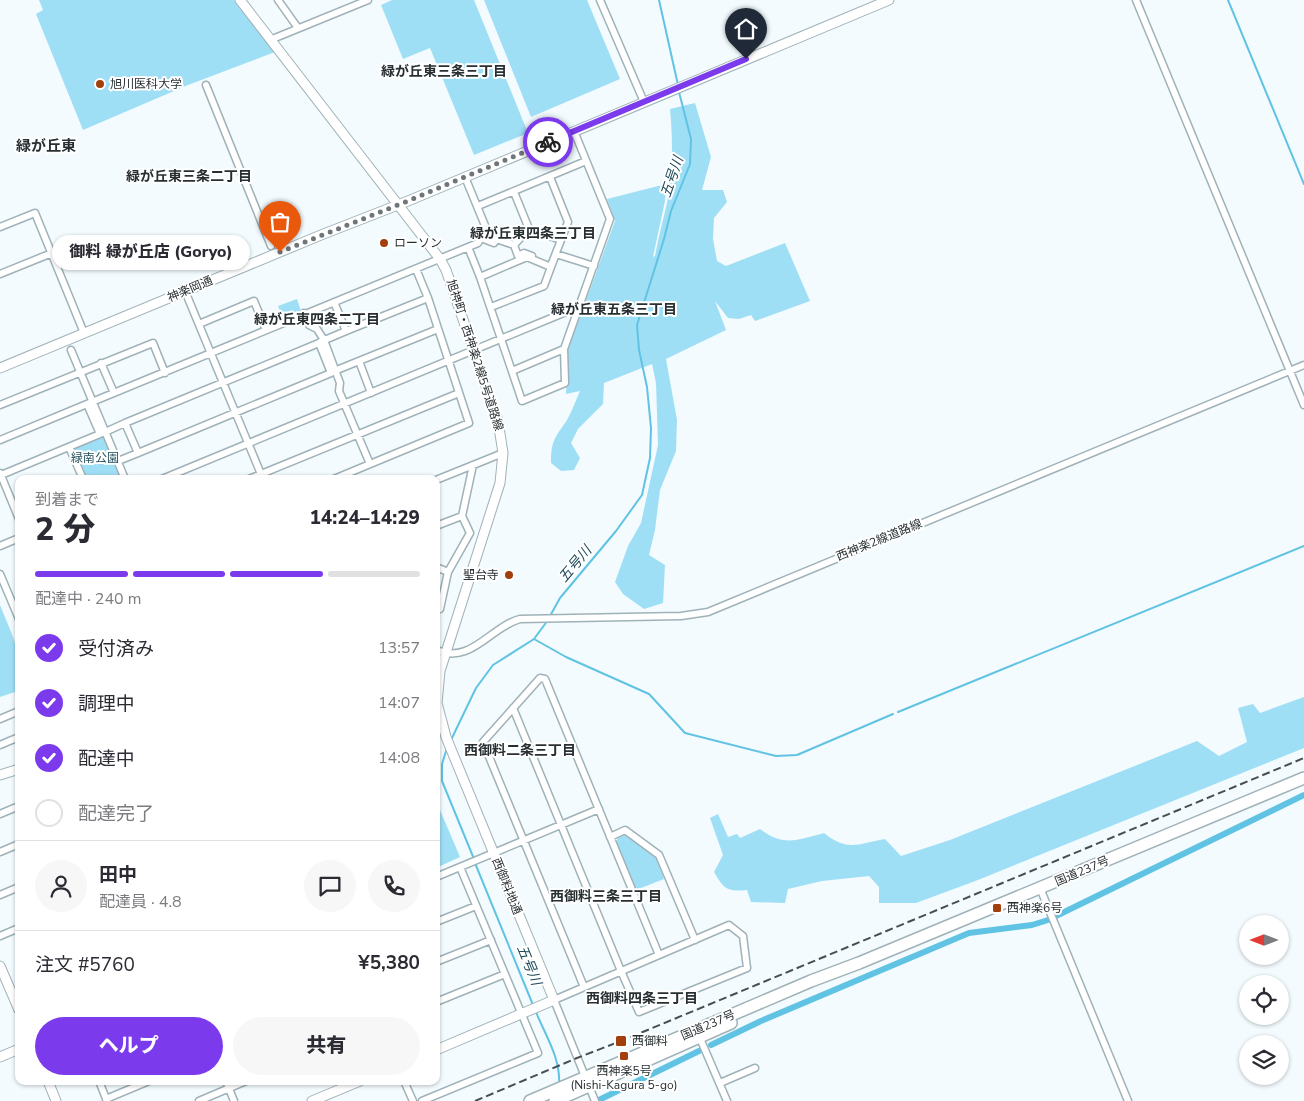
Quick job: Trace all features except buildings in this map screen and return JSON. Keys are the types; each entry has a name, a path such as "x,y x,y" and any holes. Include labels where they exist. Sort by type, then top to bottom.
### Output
{"highway":[{"name":"国道237号","path":"530,1101 558,1094 587,1082 859,963 1304,778"}],"street":[{"name":"旭神町・西神楽2線5号道路線","path":"240,0 440,259 452,282 498,421 503,453 500,483 441,652"},
{"path":"278,0 298,28"},
{"path":"270,40 355,2 368,0"},
{"path":"600,0 644,102"},
{"name":"神楽岡通","path":"0,368 889,0"},
{"path":"1136,0 1304,405"},
{"path":"206,85 271,246"},
{"path":"468,247 491,307 522,401 565,383 564,349 610,219 574,131"},
{"path":"478,206 586,161"},
{"path":"0,440 478,243 486,228 465,177"},
{"path":"491,307 544,286 568,222 550,177"},
{"path":"514,192 529,229 561,240"},
{"path":"0,227 35,212 84,333"},
{"path":"514,245 529,229"},
{"path":"481,238 494,243 496,239 514,245"},
{"path":"514,245 518,256 524,253 552,265"},
{"path":"0,274 52,253"},
{"path":"556,254 594,266"},
{"path":"480,277 527,257 552,265"},
{"path":"344,475 469,424 428,298 416,269"},
{"path":"185,291 262,475"},
{"path":"15,501 0,474 428,298"},
{"path":"199,324 254,301 266,330"},
{"path":"334,302 346,331"},
{"path":"172,475 578,307"},
{"path":"304,314 309,325 317,329 333,372 340,383 339,391 370,464"},
{"path":"118,461 438,329"},
{"path":"0,405 152,343 164,373"},
{"path":"512,370 564,349"},
{"path":"71,350 81,372 90,403 123,475"},
{"path":"359,361 371,393"},
{"path":"101,363 114,393"},
{"name":"西神楽2線道路線","path":"441,652 467,651 510,621 520,619 681,616 708,612 1304,365"},
{"path":"264,475 459,393"},
{"path":"125,423 138,453"},
{"path":"69,446 79,475"},
{"path":"440,478 503,453"},
{"path":"440,609 448,572 470,533 462,516 474,465"},
{"path":"440,524 462,516"},
{"path":"0,546 15,540"},
{"path":"440,569 448,572"},
{"path":"0,574 15,610"},
{"path":"584,987 483,742 540,678 545,679 659,955"},
{"path":"440,1048 544,1005 584,987 621,972 729,925 743,936 747,968 639,1012 621,972 513,708"},
{"path":"0,719 15,713"},
{"name":"西御料地通","path":"440,720 554,1000"},
{"path":"0,745 15,739"},
{"path":"0,775 15,770"},
{"path":"0,814 15,808"},
{"path":"440,875 599,809"},
{"path":"610,837 625,830 659,855 695,940"},
{"path":"0,852 15,846"},
{"path":"422,1101 538,1053 525,1013 504,974 460,867"},
{"path":"1040,888 1128,1101"},
{"path":"0,895 15,889"},
{"path":"440,920 476,906"},
{"path":"0,936 15,930"},
{"path":"440,960 491,940"},
{"path":"0,966 15,1001"},
{"path":"440,1000 504,974"},
{"path":"554,1000 594,1101"},
{"path":"698,1034 727,1101"},
{"path":"0,1057 15,1051"},
{"path":"720,1083 755,1068"},
{"path":"50,1085 56,1101"},
{"path":"101,1085 107,1100 140,1085"},
{"path":"228,1085 234,1101"},
{"path":"199,1101 238,1085"},
{"path":"312,1101 350,1085"},
{"path":"406,1085 413,1101"}],"green space":[{"name":"旭川医科大学","path":"39,0 234,0 275,52 188,85 83,130 36,14 43,10"},
{"path":"392,0 474,0 528,133 474,155 430,48 403,59 381,5"},
{"path":"484,0 587,0 620,79 531,117"},
{"path":"695,103 711,157 702,190 723,190 727,202 714,218 713,239 717,261 726,266 785,243 810,301 755,321 751,315 739,319 728,318 715,301 726,330 666,359 677,420 676,451 660,490 655,530 649,555 665,565 663,603 644,609 623,594 615,582 628,546 641,523 658,445 656,383 652,364 604,383 603,404 578,429 571,443 580,458 574,470 561,471 551,463 552,449 554,440 569,417 580,391 566,394 567,352 615,221 607,199 666,184 665,201 653,257 655,256 667,203 670,180 672,144 670,109"},
{"path":"297,299 301,311 283,318 278,306"},
{"name":"緑南公園","path":"103,435 119,475 84,475 74,448"},
{"path":"0,605 15,644 15,692 0,697"},
{"path":"1304,697 1304,748 978,880 916,903 879,903 879,887 869,876 822,881 788,889 785,903 751,902 747,890 730,890 724,886 714,872 723,855 710,818 718,814 728,837 737,834 740,838 760,829 769,835 784,840 798,840 824,833 846,845 885,839 901,856 950,840 1197,741 1219,756 1247,742 1238,708 1253,704 1260,713"},
{"path":"440,810 460,857 440,866"},
{"path":"624,835 628,836 657,859 664,879 636,890 616,841"}],"waterway":[{"name":"五号川","path":"659,0 678,85"},
{"path":"1228,0 1304,184"},
{"name":"五号川","path":"550,616 560,598 616,531 642,495 650,458 651,428 647,387 639,350 637,325 671,211 690,164 691,139 679,92"},
{"path":"898,712 1304,546"},
{"name":"五号川","path":"451,740 476,688 493,665 534,639 548,620"},
{"path":"534,639 566,657 649,694 685,733 776,756 797,755 893,714"},
{"name":"五号川","path":"447,748 442,764 442,781 474,859"},
{"path":"1056,916 1304,795"},
{"name":"五号川","path":"475,863 533,1005"},
{"path":"711,1045 761,1021 969,933 1032,925 1048,920"},
{"name":"五号川","path":"536,1012 558,1065 559,1085"},
{"path":"599,1100 699,1051"}],"railway":[{"path":"475,1101 1304,758"}],"way so far":[{"path":"280,252 548,142"}],"place":[{"name":"旭川医科大学","path":"100,84"},
{"name":"ローソン","path":"384,243"},
{"name":"御料 緑が丘店 (Goryo)","path":"280,252"},
{"name":"聖台寺","path":"509,575"},
{"name":"西神楽6号","path":"997,908"},
{"name":"西御料","path":"621,1041"},
{"name":"西神楽5号 (Nishi-Kagura 5-go)","path":"624,1056"}],"district":[{"name":"緑が丘東三条三丁目","path":"444,71"},
{"name":"緑が丘東","path":"46,146"},
{"name":"緑が丘東三条二丁目","path":"189,176"},
{"name":"緑が丘東四条三丁目","path":"533,233"},
{"name":"緑が丘東五条三丁目","path":"614,309"},
{"name":"緑が丘東四条二丁目","path":"317,319"},
{"name":"西御料二条三丁目","path":"520,750"},
{"name":"西御料三条三丁目","path":"606,896"},
{"name":"西御料四条三丁目","path":"642,998"}],"route":[{"path":"548,142 746,59"}]}
